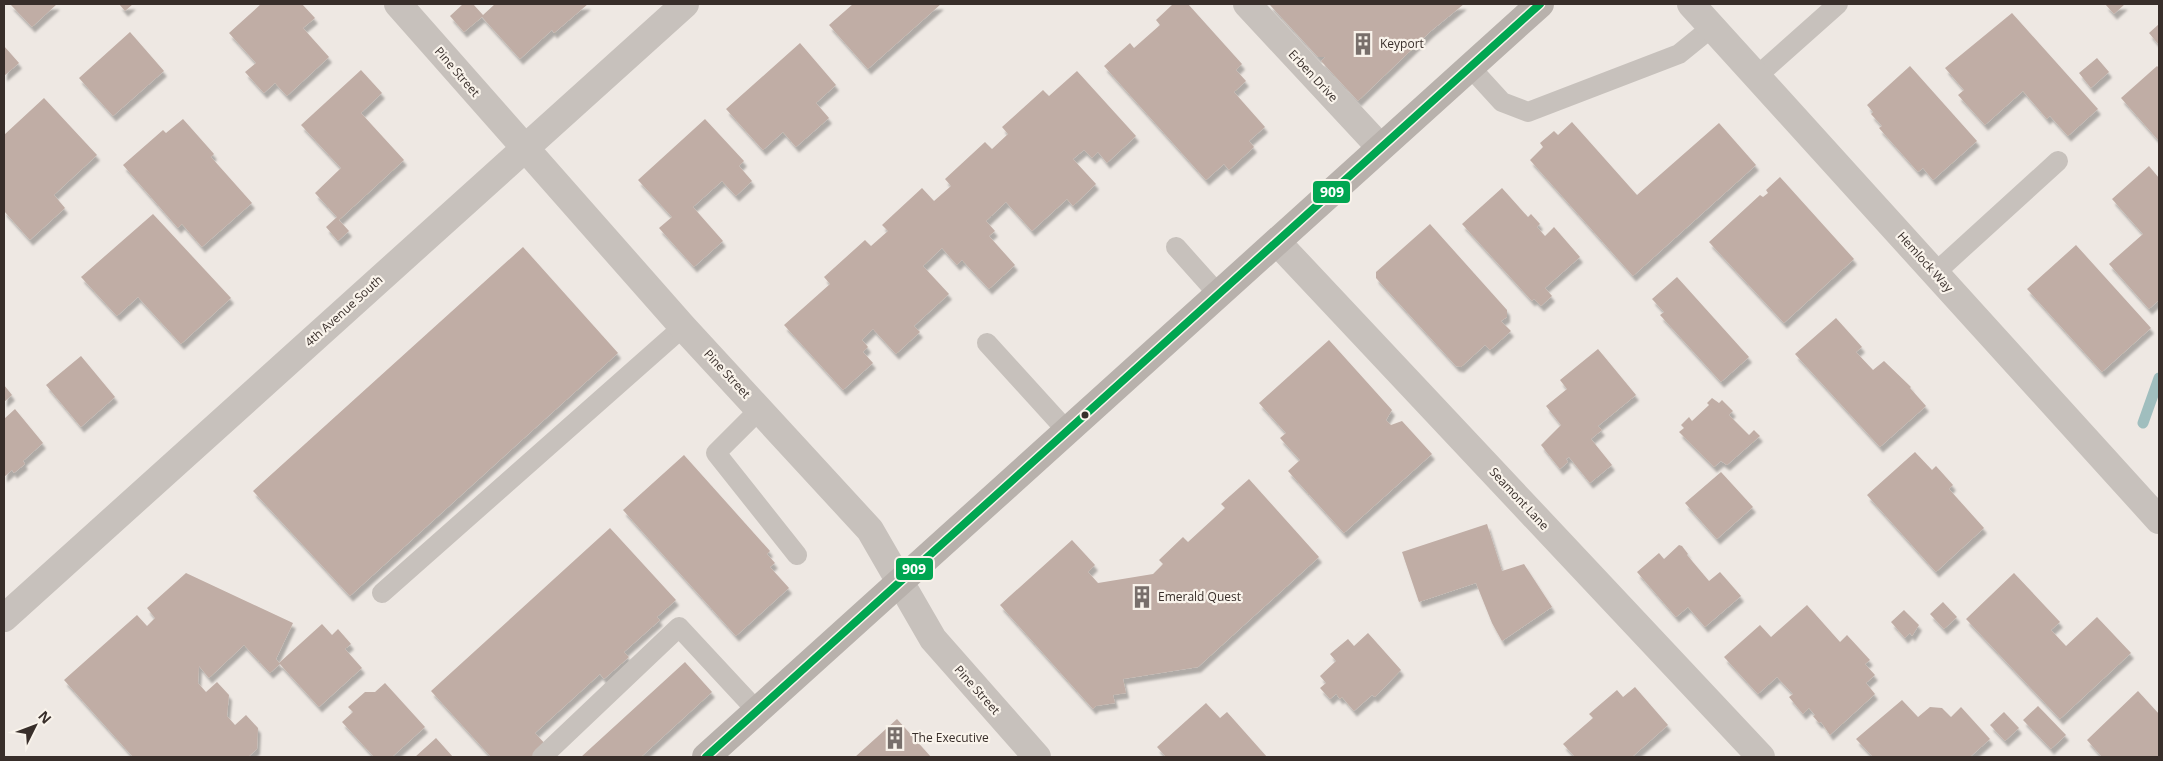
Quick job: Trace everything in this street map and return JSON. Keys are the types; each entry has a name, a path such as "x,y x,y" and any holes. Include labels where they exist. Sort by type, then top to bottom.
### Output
{"main road":[{"path":"706,757 1540,4"}],"street":[{"name":"Pine Street","path":"398,4 683,327 870,530 933,639 1037,757"},
{"name":"4th Avenue South","path":"4,618 685,4"},
{"name":"Erben Drive","path":"1247,4 1380,147"},
{"name":"Hemlock Way","path":"1691,4 2159,520"},
{"name":"Seamont Lane","path":"1277,242 1761,757"}],"lane":[{"path":"1756,77 1838,4"},
{"path":"1470,67 1502,102 1528,112 1679,54 1711,28"},
{"path":"1935,273 2058,161"},
{"path":"1176,247 1218,294"},
{"path":"382,593 683,327"},
{"path":"987,343 1067,431"},
{"path":"760,409 716,453 797,555"},
{"path":"542,757 679,627 757,711"}],"building":[{"path":"10,4 57,4 32,27"},
{"path":"119,4 133,4 125,11"},
{"path":"261,4 302,4 315,18 303,28 329,57 287,96 275,83 264,93 245,72 256,63 229,33"},
{"path":"463,4 473,4 483,15 495,4 588,4 554,33 552,30 520,59 482,17 464,32 450,16"},
{"path":"853,4 941,4 868,69 829,25"},
{"path":"1173,4 1188,4 1242,64 1236,70 1246,81 1234,92 1265,127 1249,141 1254,147 1229,170 1224,164 1206,180 1104,66 1130,43 1134,48 1160,25 1156,20"},
{"name":"Keyport","path":"1269,4 1464,4 1431,31 1358,101 1321,61 1325,57 1318,57"},
{"path":"2105,4 2125,4 2114,14"},
{"path":"2012,13 2098,109 2068,136 2050,116 2047,119 2023,91 1985,125 1958,95 1964,90 1945,68"},
{"path":"2159,24 2159,45 2149,33"},
{"path":"130,32 164,71 113,116 79,78"},
{"path":"800,43 836,85 816,103 829,118 796,147 783,132 763,150 726,109"},
{"path":"4,46 19,63 4,76"},
{"path":"2097,58 2109,72 2091,88 2079,73"},
{"path":"1910,66 1977,141 1933,180 1923,168 1918,172 1879,128 1882,126 1871,114 1873,112 1867,105"},
{"path":"2157,66 2159,68 2159,141 2121,98"},
{"path":"361,70 382,93 361,113 404,160 339,220 349,231 338,241 326,227 337,217 315,193 341,168 301,125"},
{"path":"1077,71 1136,136 1107,163 1098,152 1092,158 1084,150 1073,159 1096,184 1073,206 1067,199 1032,231 1006,202 986,221 995,231 989,236 1015,265 989,289 962,260 957,265 942,248 923,266 949,294 914,326 920,332 896,354 873,329 862,340 868,347 863,352 873,363 843,390 784,325 830,284 824,277 865,240 871,246 888,231 882,225 922,188 934,201 951,186 945,179 985,142 992,149 1008,134 1002,127 1043,90 1049,96"},
{"path":"44,98 97,155 54,195 65,208 30,240 4,211 4,135"},
{"path":"183,119 214,154 211,157 252,203 202,247 182,224 178,228 123,165 163,130 166,133"},
{"path":"705,119 744,161 739,166 752,181 736,196 722,181 693,207 723,241 694,267 659,228 672,217 638,180"},
{"path":"1572,122 1637,195 1719,123 1756,165 1633,276 1530,160 1543,147 1540,143 1554,131 1558,135"},
{"path":"2149,166 2159,178 2159,300 2149,309 2109,264 2143,234 2112,199"},
{"path":"1780,177 1854,259 1784,323 1709,242 1760,195 1763,197 1768,193 1766,190"},
{"path":"1502,188 1528,217 1531,214 1540,224 1537,227 1545,236 1554,227 1580,257 1545,288 1552,296 1541,306 1534,299 1532,301 1462,224"},
{"path":"153,214 231,298 181,344 138,297 117,316 81,277"},
{"path":"1430,224 1507,310 1507,317 1501,321 1511,331 1490,350 1485,345 1461,367 1456,366 1376,278 1376,272"},
{"path":"2076,245 2151,328 2102,372 2027,289"},
{"path":"523,247 618,353 350,596 253,491"},
{"path":"1677,277 1749,357 1721,382 1660,315 1664,312 1652,299"},
{"path":"1836,318 1862,347 1856,352 1873,370 1884,361 1911,387 1926,406 1880,447 1795,354"},
{"path":"1329,340 1392,410 1386,420 1391,425 1402,421 1432,454 1344,533 1288,471 1300,460 1280,438 1286,433 1259,403"},
{"path":"1598,349 1636,395 1598,426 1602,430 1591,439 1612,465 1590,483 1569,457 1566,459 1568,462 1560,469 1541,445 1561,425 1546,406 1567,389 1560,380"},
{"path":"81,356 115,397 81,427 46,385"},
{"path":"4,385 12,395 4,402"},
{"path":"1712,398 1719,403 1722,400 1733,411 1729,415 1749,435 1754,430 1760,436 1727,465 1721,461 1714,467 1679,432 1684,428 1681,425 1689,417 1692,421 1709,405 1707,403"},
{"path":"15,409 43,443 23,461 25,464 14,473 12,470 4,477 4,419"},
{"path":"1915,452 1932,470 1936,466 1953,485 1949,489 1984,528 1936,572 1867,495"},
{"path":"684,455 770,551 767,554 775,563 770,567 789,588 736,636 623,510"},
{"path":"1721,472 1753,507 1717,539 1685,503"},
{"name":"Emerald Quest","path":"1249,479 1319,557 1198,667 1123,679 1126,693 1113,695 1115,703 1096,706 1093,709 1000,605 1072,540 1095,565 1088,572 1098,583 1153,574 1163,564 1159,560 1183,537 1188,542 1225,508 1221,504"},
{"path":"1487,524 1502,571 1524,564 1552,607 1502,641 1492,623 1476,583 1419,602 1402,552"},
{"path":"610,528 676,600 657,617 660,620 624,652 629,657 604,679 600,674 535,733 547,746 534,757 491,757 431,691"},
{"path":"1679,545 1682,546 1687,555 1709,581 1720,572 1741,596 1705,627 1688,607 1676,617 1637,572 1659,553 1664,559"},
{"path":"186,573 293,623 276,659 280,664 270,673 244,645 209,678 199,666 198,683 206,692 217,682 229,695 227,716 235,725 246,715 258,728 257,749 248,757 133,757 64,680 137,615 147,626 155,618 147,608"},
{"path":"2014,573 2060,622 2051,630 2066,646 2097,617 2131,653 2060,719 1966,619"},
{"path":"1943,602 1957,617 1944,629 1930,614"},
{"path":"1807,605 1840,642 1847,635 1870,660 1865,664 1875,675 1866,683 1875,694 1830,735 1821,722 1819,723 1813,716 1815,715 1809,708 1803,714 1789,697 1793,694 1777,677 1758,694 1724,657 1760,625 1771,637"},
{"path":"1904,610 1919,625 1912,636 1910,633 1905,638 1891,622"},
{"path":"322,624 332,635 338,629 351,644 345,649 362,668 319,707 279,663"},
{"path":"1368,633 1401,670 1375,697 1372,695 1354,711 1342,697 1340,699 1336,694 1330,699 1320,688 1326,683 1320,676 1336,661 1330,654 1348,639 1354,646"},
{"path":"685,662 712,692 641,757 581,757"},
{"path":"385,683 425,727 392,757 374,757 342,722 353,712 348,707 365,692 375,692"},
{"path":"1635,687 1668,725 1632,757 1575,757 1563,744 1593,718 1589,714 1617,690 1623,697"},
{"path":"2138,691 2159,714 2159,757 2102,757 2087,740"},
{"path":"1902,700 1918,717 1930,707 1942,708 1951,717 1961,707 1990,739 1970,757 1873,757 1856,739"},
{"path":"1206,703 1220,718 1227,712 1267,757 1166,757 1157,747"},
{"path":"2038,706 2066,735 2051,749 2023,720"},
{"path":"2004,712 2019,728 2005,741 1990,725"},
{"name":"The Executive","path":"897,719 931,757 855,757"},
{"path":"436,738 453,757 415,757"}],"waterway":[{"path":"2143,423 2159,378"}],"transit line":[{"name":"909","path":"706,757 1540,4"}],"place":[{"name":"Keyport","path":"1363,44"},
{"name":"Emerald Quest","path":"1142,597"},
{"name":"The Executive","path":"895,738"}]}
